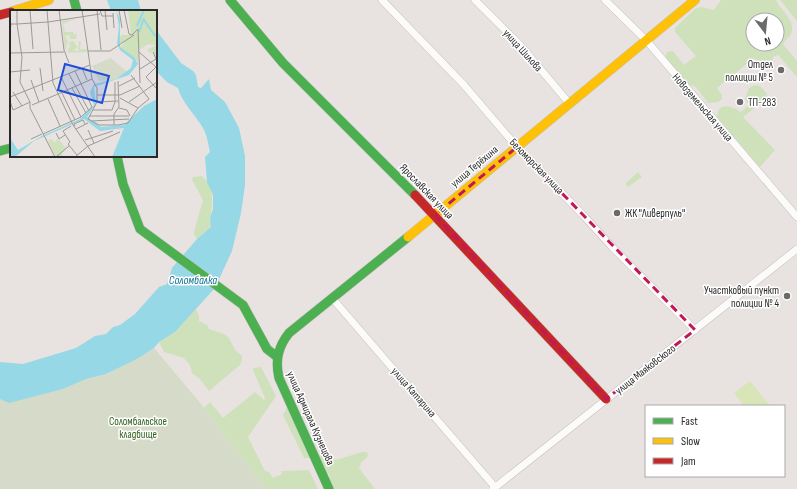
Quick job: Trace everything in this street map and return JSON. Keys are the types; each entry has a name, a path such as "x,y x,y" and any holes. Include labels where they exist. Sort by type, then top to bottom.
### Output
{"street":[{"path":"15,10 49,0"},
{"path":"74,0 77,10"},
{"name":"Ярославская улица","path":"230,0 283,63 341,119 435,216 606,399"},
{"name":"Беломорская улица","path":"382,0 464,85 517,147 613,248 695,330"},
{"name":"улица Шилова","path":"474,0 521,46 569,103"},
{"name":"Новоземельская улица","path":"605,0 646,40 797,217"},
{"name":"улица Терёхина","path":"276,356 281,342 289,333 435,216 694,0"},
{"path":"0,15 10,12"},
{"path":"0,151 10,148"},
{"path":"117,157 124,184 140,229 176,254 243,305 267,349 276,356"},
{"name":"улица Маяковского","path":"494,488 797,249"},
{"name":"улица Катарина","path":"332,298 494,488"},
{"name":"улица Адмирала Кузнецова","path":"276,356 279,378 329,489"}],"highlighted area":[{"path":"517,147 695,330 606,399 435,215"}],"green space":[{"path":"721,0 776,0 785,12 745,12 745,52 785,52 785,46 797,61 797,77 778,55 773,57 772,63 768,65 760,64 754,58 717,88 722,95 722,99 718,102 708,103 696,87 687,84 665,58 667,52 673,51 684,65 696,56 675,32 675,28 695,9 701,7 714,10"},
{"path":"780,0 797,0 797,21"},
{"path":"785,12 792,25 791,34 785,42"},
{"path":"754,85 760,86 767,94 766,99 743,117 775,150 760,167 717,117 720,109 726,106 741,112 749,105 745,99 749,88"},
{"path":"638,172 642,177 628,187 625,184"},
{"path":"202,176 207,181 212,194 211,227 197,239 194,232 203,200 192,180 193,177"},
{"path":"196,309 199,316 199,321 207,325 209,329 224,334 229,338 235,350 242,356 240,365 209,391 200,379 192,373 190,365 184,358 164,352 159,342 175,332"},
{"name":"Соломбальское кладбище","path":"154,348 201,404 266,489 0,489 0,399 37,395 63,389 86,379 106,374 137,359"},
{"path":"261,367 276,396 248,437 265,471 269,472 273,478 282,474 281,471 309,470 318,489 266,489 204,408 210,402 223,418 255,392 264,400 265,398 253,370 253,368"},
{"path":"750,381 769,405 743,405 734,393"},
{"path":"288,405 313,458 304,458 283,415"},
{"path":"325,451 331,459 336,460 362,452 367,452 368,456 361,463 359,468 375,489 332,489 329,474 324,470 318,455 320,452"}],"water":[{"path":"107,0 138,0 141,10 111,10"},
{"name":"Соломбалка","path":"157,31 181,63 193,71 196,75 198,87 201,88 209,79 211,90 225,102 239,128 245,156 245,185 241,213 232,251 215,288 175,332 137,359 106,374 86,379 63,389 9,403 0,399 0,362 23,364 76,348 95,336 106,334 113,327 120,325 135,314 159,287 167,284 172,268 197,239 211,227 210,218 213,209 213,195 207,182 205,157 210,152 206,136 200,123 182,99 178,88 167,82 157,72"}],"traffic: fast":[{"path":"74,0 77,10"},
{"path":"230,0 283,63 415,195"},
{"path":"0,151 10,148"},
{"path":"117,157 123,184 140,229 243,305 267,349 276,356"},
{"path":"329,489 279,378 277,365 278,354 282,343 289,333 408,237"}],"traffic: slow":[{"path":"16,10 49,0"},
{"path":"408,237 695,0"}],"traffic: jam":[{"path":"0,15 10,12"},
{"path":"415,195 606,399"}],"place":[{"name":"Отдел полиции № 5","path":"781,70"},
{"name":"ТП-283","path":"740,102"},
{"name":"ЖК \"Ливерпуль\"","path":"617,213"},
{"name":"Участковый пункт полиции № 4","path":"787,296"}]}
